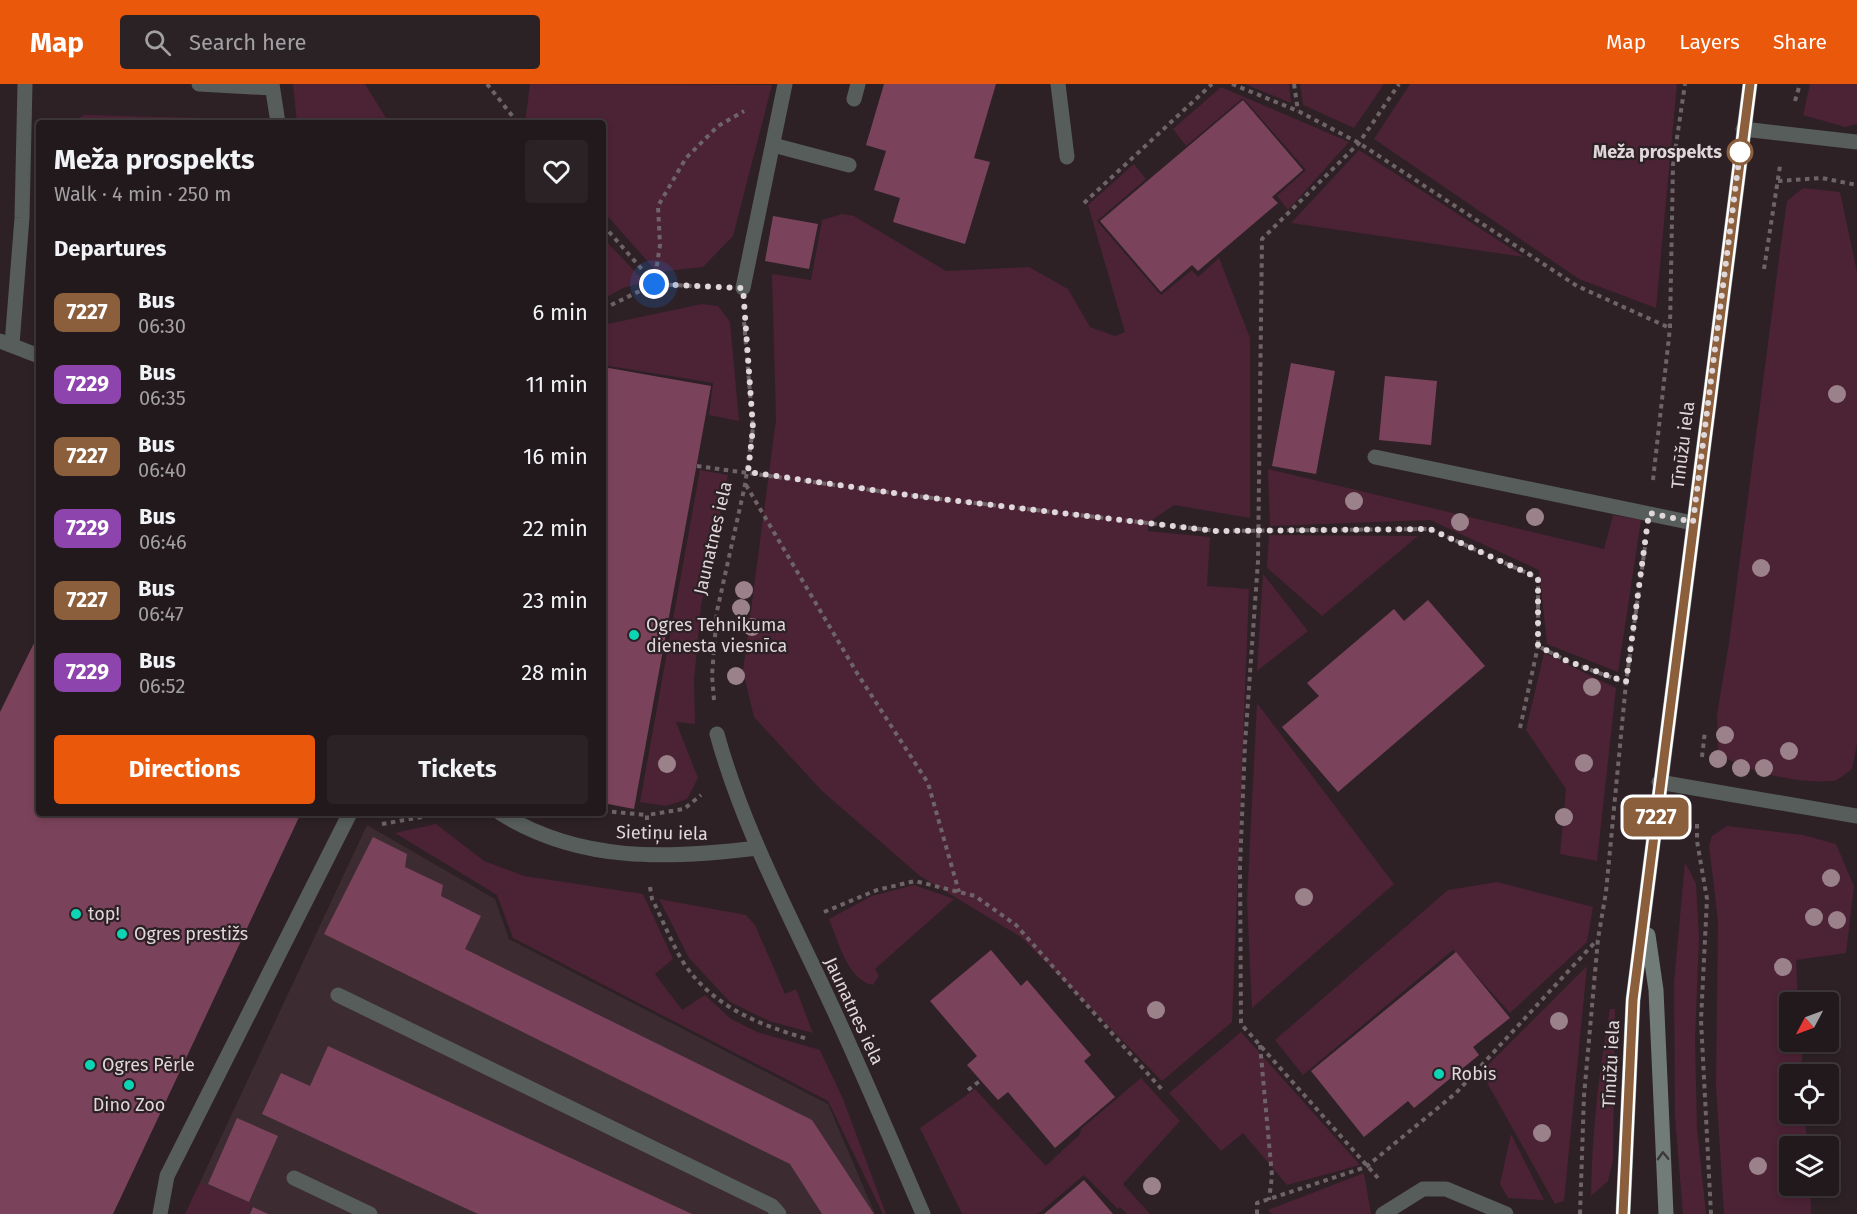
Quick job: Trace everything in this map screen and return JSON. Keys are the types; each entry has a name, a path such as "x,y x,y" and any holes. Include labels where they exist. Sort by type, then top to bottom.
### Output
{"main road":[{"name":"Tīnūžu iela","path":"1623,1214 1633,1000 1646,918 1659,782 1750,84"},
{"name":"Tīnūžu iela","path":"1646,918 1656,990 1666,1214"}],"street":[{"path":"25,84 22,218 6,343 36,355"},
{"path":"199,84 272,86 278,120"},
{"path":"743,288 785,84"},
{"path":"854,99 858,84"},
{"path":"1058,84 1067,158"},
{"path":"1743,129 1857,142"},
{"path":"773,145 849,165"},
{"path":"1375,457 1693,522"},
{"name":"Jaunatnes iela","path":"717,734 727,772 758,848 841,1026 923,1214"},
{"path":"1659,782 1857,816"},
{"path":"160,1214 167,1176 348,816"},
{"name":"Sietiņu iela","path":"505,816 521,826 582,849 646,856 758,848"},
{"path":"338,995 772,1206 779,1214"},
{"path":"294,1178 370,1214"},
{"path":"1383,1214 1423,1189 1446,1189 1506,1214"}],"path":[{"path":"488,84 516,120"},
{"path":"1083,203 1212,84"},
{"path":"1232,84 1298,111 1359,142 1577,286 1670,328"},
{"path":"1294,84 1298,111"},
{"path":"1366,1167 1241,1024 1240,866 1258,531 1262,239 1359,142 1399,84"},
{"path":"1580,1214 1584,1096 1598,939 1606,892 1626,682 1649,513 1670,328 1673,165 1685,84"},
{"path":"1763,272 1786,135 1800,84"},
{"path":"654,284 660,245 658,206 686,159 718,126 745,110"},
{"path":"1778,181 1822,178 1857,185"},
{"path":"606,228 654,284"},
{"path":"606,308 654,284 743,288"},
{"name":"Jaunatnes iela","path":"717,734 712,675 717,611 746,484 753,428 743,288"},
{"path":"697,466 915,496 1216,531 1430,529 1538,578 1538,646 1520,728"},
{"path":"746,484 857,673 928,783 959,892"},
{"path":"1538,646 1567,661 1626,682"},
{"path":"1706,719 1699,788 1697,841 1707,899 1701,1020 1712,1214"},
{"path":"606,811 647,815"},
{"path":"341,831 427,816"},
{"path":"646,856 652,899 685,965 720,1003 765,1027 814,1040 841,1026"},
{"path":"793,927 833,907 877,890 915,881 975,896 1016,924 1164,1092"},
{"path":"1257,1214 1257,1203 1366,1167 1456,1093 1598,939"},
{"path":"1259,1044 1272,1176 1269,1200"},
{"path":"968,1090 981,1080"}],"shaded area":[{"path":"293,84 365,84 387,120 297,120"},
{"path":"530,84 772,85 733,236 703,267 657,272 606,214 606,120 525,120"},
{"path":"1245,84 1289,84 1291,103"},
{"path":"1300,84 1384,84 1354,128 1303,105"},
{"path":"1410,84 1677,84 1656,308 1579,279 1374,139"},
{"path":"1810,84 1857,84 1857,124 1845,127 1803,115"},
{"path":"1221,87 1349,142 1288,210 1277,196 1306,170 1243,98 1186,146 1173,129"},
{"path":"84,115 246,120 77,120"},
{"path":"1359,150 1524,257 1291,223"},
{"path":"1134,164 1146,179 1097,221 1161,295 1192,270 1198,277 1219,258 1250,338 1250,518 1174,505 1148,523 1148,531 1210,537 1207,586 1249,589 1232,1022 1162,1081 1021,937 920,876 822,791 754,717 743,671 776,420 772,274 811,280 822,220 842,214 854,216 946,271 1029,267 1068,289 1090,327 1115,336 1125,332 1088,205"},
{"path":"1803,188 1840,192 1857,272 1857,744 1852,769 1834,781 1804,781 1772,775 1742,766 1718,753 1717,714 1729,643 1787,201"},
{"path":"606,241 645,282 623,288 606,297"},
{"path":"702,304 718,306 730,322 739,421 709,415 713,383 606,365 606,324"},
{"path":"1268,469 1604,549 1613,515 1641,520 1618,672 1547,644 1539,570 1430,520 1270,526"},
{"path":"700,470 728,475 701,606 694,680 695,724 676,722 698,778 687,799 666,806 640,802"},
{"path":"1269,535 1418,536 1322,616 1267,568"},
{"path":"1263,574 1308,631 1257,671"},
{"path":"1544,653 1616,688 1597,861 1560,854 1566,789 1526,730"},
{"path":"1257,703 1394,884 1252,1008 1247,901"},
{"path":"436,824 484,861 524,876 643,894 673,959 655,974 682,1010 705,995 731,1019 757,1032 820,1050 843,1099 886,1214 883,1214 828,1101 513,938 497,895 395,833"},
{"path":"367,825 495,899 509,939 828,1104 875,1214 247,1214 200,1182"},
{"path":"1727,826 1803,835 1836,844 1854,886 1846,953 1796,960 1798,992 1779,992 1779,1052 1802,1052 1802,1064 1779,1064 1779,1124 1806,1124 1806,1136 1779,1136 1779,1196 1810,1196 1811,1214 1724,1214 1716,1086 1718,921 1709,845 1712,836"},
{"path":"1685,862 1696,884 1699,938 1695,1041 1697,1128 1706,1214 1683,1214 1675,1117 1674,983"},
{"path":"1497,882 1593,907 1587,942 1510,1013 1453,950 1303,1075 1275,1040 1448,890"},
{"path":"914,885 954,899 875,969 879,976 873,985 864,982 856,976 845,958 829,919 872,896"},
{"path":"659,899 746,915 755,925 785,994 796,989 813,1033 769,1021 730,1002 689,958"},
{"path":"1587,966 1564,1201 1555,1204 1481,1072"},
{"path":"1610,1009 1615,1009 1613,1160 1608,1181 1591,1196 1597,1102"},
{"path":"1241,1032 1360,1165 1287,1185 1243,1133 1221,1151 1169,1093"},
{"path":"1141,1078 1180,1121 1123,1184 1150,1214 1127,1214 1120,1207 1118,1209 1084,1175 1038,1214 962,1214 920,1128 975,1089 1046,1166 1080,1134 1081,1129"},
{"path":"1511,1134 1544,1200 1508,1198 1500,1184"},
{"path":"1364,1173 1371,1214 1272,1214 1268,1210"},
{"path":"200,1182 252,1204 247,1214 185,1214"}],"building":[{"path":"884,84 996,84 974,158 990,162 965,244 893,222 900,198 874,190 886,151 866,145"},
{"path":"1243,100 1303,170 1272,197 1278,203 1198,271 1192,265 1161,292 1100,221"},
{"path":"773,216 818,224 809,269 765,261"},
{"path":"1291,363 1335,371 1316,474 1272,466"},
{"name":"Ogres Tehnikuma dienesta viesnīca","path":"606,368 711,386 634,809 606,804"},
{"path":"1385,376 1437,381 1431,445 1379,440"},
{"path":"1428,600 1485,666 1338,792 1282,727 1319,696 1307,683 1394,609 1404,621"},
{"name":"Ogres prestižs","path":"36,639 36,816 300,816 113,1214 0,1214 0,712"},
{"path":"373,837 407,854 405,867 443,885 441,896 481,916 465,949 812,1120 874,1214 822,1214 790,1164 324,934"},
{"path":"991,950 1021,986 1027,980 1091,1055 1084,1061 1115,1097 1055,1148 1008,1092 998,1100 967,1065 977,1056 930,1001"},
{"path":"1456,952 1510,1018 1473,1047 1479,1055 1414,1108 1408,1101 1364,1137 1311,1071"},
{"path":"328,1046 692,1214 478,1214 262,1114 281,1073 310,1086"},
{"path":"237,1118 278,1136 249,1202 208,1184"},
{"path":"1084,1180 1113,1214 1044,1214"},
{"path":"253,1207 268,1214 250,1214"}],"bus line":[{"name":"7227","path":"1623,1214 1633,1000 1646,918 1659,782 1750,84"}],"place":[{"name":"Meža prospekts","path":"1740,152"},
{"name":"Ogres Tehnikuma dienesta viesnīca","path":"634,635"},
{"name":"top!","path":"76,914"},
{"name":"Ogres prestižs","path":"122,934"},
{"name":"Ogres Pērle","path":"90,1065"},
{"name":"Robis","path":"1439,1074"},
{"name":"Dino Zoo","path":"129,1085"}],"route":[{"path":"654,284 743,288 745,347 753,428 748,472 915,496 1216,531 1430,529 1538,578 1538,646 1567,661 1626,682 1649,513 1693,522 1740,152"}]}
